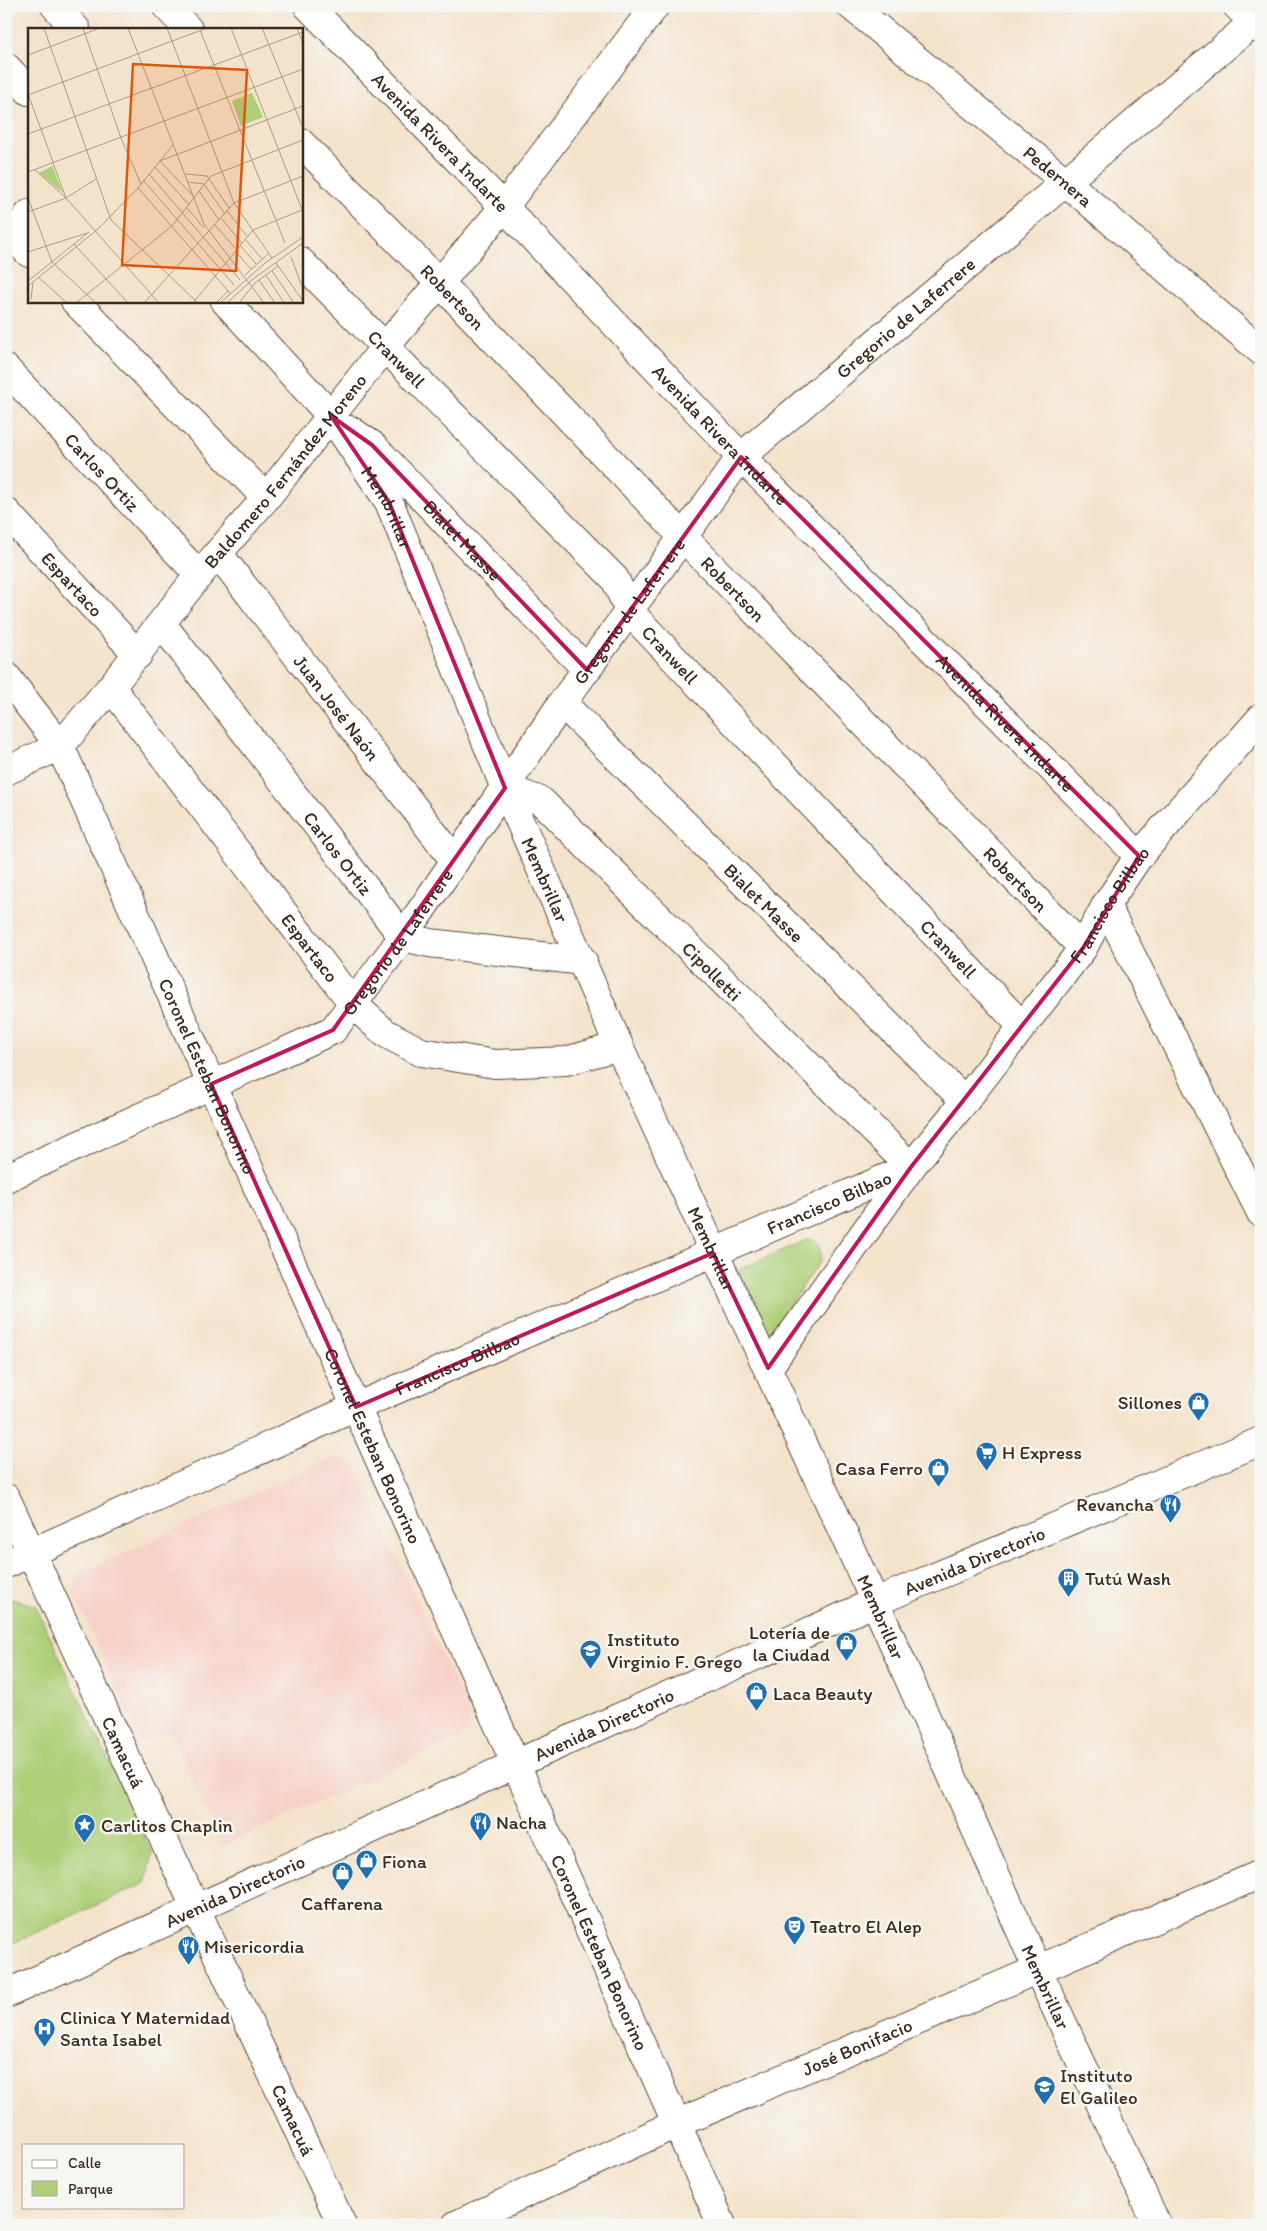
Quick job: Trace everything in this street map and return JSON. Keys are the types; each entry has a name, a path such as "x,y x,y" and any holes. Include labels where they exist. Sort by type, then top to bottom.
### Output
{"street":[{"path":"55,6 75,28"},
{"name":"Avenida Rivera Indarte","path":"308,6 504,207 741,457 1138,856"},
{"name":"Baldomero Fernández Moreno","path":"6,771 60,746 112,687 199,575 266,498 385,347 504,207 655,6"},
{"name":"Pedernera","path":"851,6 1066,182 1261,351"},
{"name":"Gregorio de Laferrere","path":"6,1178 333,1030 354,1005 403,937 562,703 741,457 1066,182 1253,19"},
{"path":"6,67 28,90"},
{"name":"Robertson","path":"302,144 440,283 682,536 1083,948"},
{"name":"Cranwell","path":"302,263 615,579 629,611 1022,1026"},
{"path":"76,302 266,498"},
{"name":"Membrillar","path":"226,302 331,416 389,502 505,788 619,1046 713,1253 876,1602 1037,1968 1157,2225"},
{"name":"Carlos Ortiz","path":"6,369 199,575"},
{"name":"Bialet Masse","path":"331,416 372,445 587,670"},
{"name":"Espartaco","path":"6,512 138,655"},
{"name":"Juan José Naón","path":"218,553 455,861"},
{"name":"Carlos Ortiz","path":"162,624 403,937"},
{"name":"Coronel Esteban Bonorino","path":"6,676 60,746 517,1763 722,2225"},
{"name":"Espartaco","path":"112,687 354,1005 385,1033 422,1052 495,1064 566,1061 619,1046"},
{"name":"Bialet Masse","path":"562,703 965,1101"},
{"name":"Francisco Bilbao","path":"768,1368 910,1167 965,1101 1083,948 1106,905 1138,856 1261,718"},
{"name":"Cipolletti","path":"505,788 541,801 910,1167"},
{"path":"1106,905 1261,1213"},
{"path":"403,937 430,943 583,961"},
{"name":"Francisco Bilbao","path":"6,1564 356,1407 910,1167"},
{"name":"Avenida Directorio","path":"6,1994 876,1602 1261,1441"},
{"name":"Camacuá","path":"6,1498 342,2225"},
{"name":"José Bonifacio","path":"456,2225 676,2124 1037,1968 1261,1874"}],"highlighted area":[{"path":"331,416 372,445 587,670 741,457 1139,856 1083,948 911,1167 768,1368 713,1253 356,1407 211,1084 333,1030 505,788 389,502"}],"shaded area":[{"path":"337,1456 355,1465 471,1718 467,1734 223,1846 170,1730 142,1742 73,1593 78,1574"}],"green space":[{"path":"809,1239 819,1243 821,1260 770,1332 760,1335 734,1275 740,1269"},
{"path":"6,1598 35,1605 152,1853 145,1883 6,1946"}],"place":[{"name":"Sillones","path":"1198,1421"},
{"name":"H Express","path":"986,1471"},
{"name":"Casa Ferro","path":"939,1487"},
{"name":"Revancha","path":"1170,1523"},
{"name":"Tutú Wash","path":"1069,1597"},
{"name":"Lotería de la Ciudad","path":"846,1662"},
{"name":"Instituto Virginio F. Grego","path":"591,1669"},
{"name":"Laca Beauty","path":"757,1712"},
{"name":"Nacha","path":"480,1841"},
{"name":"Carlitos Chaplin","path":"85,1844"},
{"name":"Fiona","path":"366,1880"},
{"name":"Caffarena","path":"342,1891"},
{"name":"Teatro El Alep","path":"794,1945"},
{"name":"Misericordia","path":"188,1965"},
{"name":"Clinica Y Maternidad Santa Isabel","path":"44,2047"},
{"name":"Instituto El Galileo","path":"1044,2105"}]}
